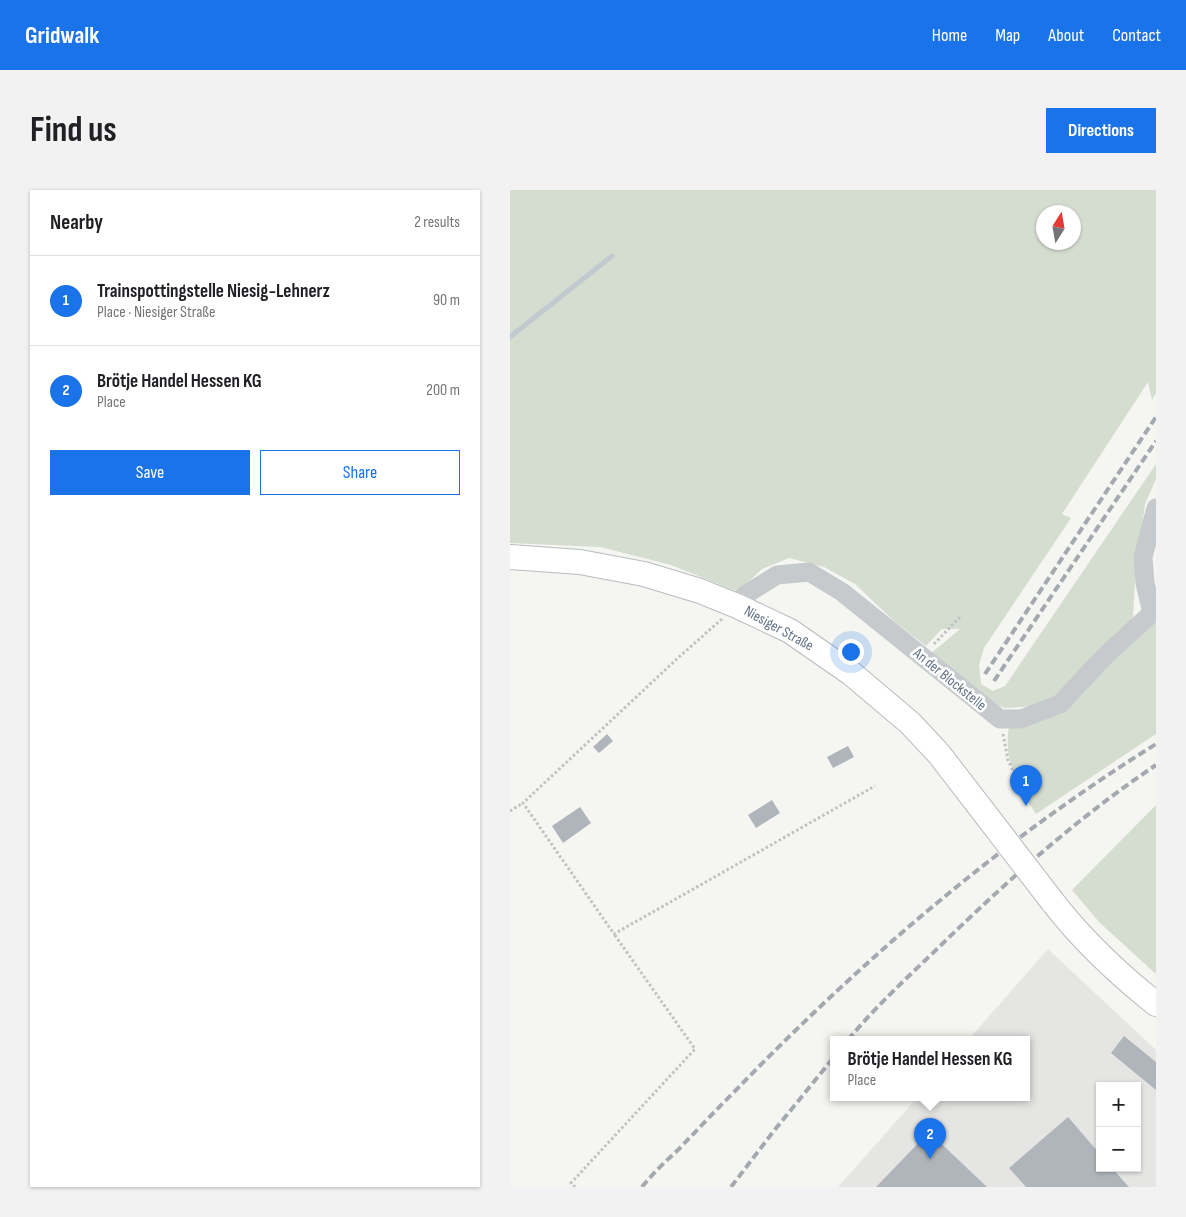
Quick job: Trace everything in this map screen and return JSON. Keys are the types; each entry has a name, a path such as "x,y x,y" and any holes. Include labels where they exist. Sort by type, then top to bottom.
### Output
{"main road":[{"name":"Niesiger Straße","path":"510,557 580,562 619,568 675,582 725,612 790,631 852,674 910,723 939,754 1052,901 1090,947 1156,1004"}],"street":[{"path":"1154,613 1145,583 1143,557 1156,508"},
{"name":"An der Blockstelle","path":"725,612 745,595 777,575 809,572 842,592 1000,719 1021,719 1060,704 1105,656 1154,613"}],"path":[{"path":"510,811 523,803 725,612"},
{"path":"920,655 936,642 961,616"},
{"path":"1000,719 1008,760 1027,802"},
{"path":"614,934 875,786"},
{"path":"523,803 695,1049 571,1183 575,1187"}],"shaded area":[{"path":"510,190 1156,190 1156,393 1152,400 1148,382 1062,514 1071,518 984,648 979,665 981,684 993,691 1005,686 1156,464 1156,479 1145,504 1135,582 1133,617 1125,629 1060,696 1036,706 1005,708 994,704 929,655 960,629 942,629 926,646 895,622 855,584 824,567 789,558 762,569 738,592 671,565 600,547 510,543"},
{"path":"1156,621 1156,734 1036,814 1023,794 1013,773 1008,750 1009,727 1020,722"},
{"path":"1156,805 1156,974 1099,922 1072,890"},
{"path":"1048,949 1156,1050 1156,1187 838,1187 914,1101 1030,1101 1030,1036 972,1036"}],"building":[{"path":"607,734 613,741 599,753 593,747"},
{"path":"848,746 854,757 833,768 827,757"},
{"path":"772,800 780,813 756,828 748,815"},
{"path":"580,807 591,823 563,843 552,826"},
{"path":"1124,1036 1156,1062 1156,1090 1111,1053"},
{"path":"1068,1117 1096,1149 1096,1172 1116,1172 1129,1187 1026,1187 1009,1168"},
{"path":"929,1132 987,1187 876,1187"}],"waterway":[{"path":"510,337 612,256"}],"railway":[{"path":"985,674 1156,417"},
{"path":"994,681 1156,441"},
{"path":"642,1187 785,1041 884,948 989,861 1043,820 1156,744"},
{"path":"852,1036 892,993 1016,875 1070,829 1156,765"},
{"path":"731,1187 830,1062"}],"place":[{"name":"Trainspottingstelle Niesig-Lehnerz","path":"1026,806"},
{"name":"Brötje Handel Hessen KG","path":"930,1159"}]}
